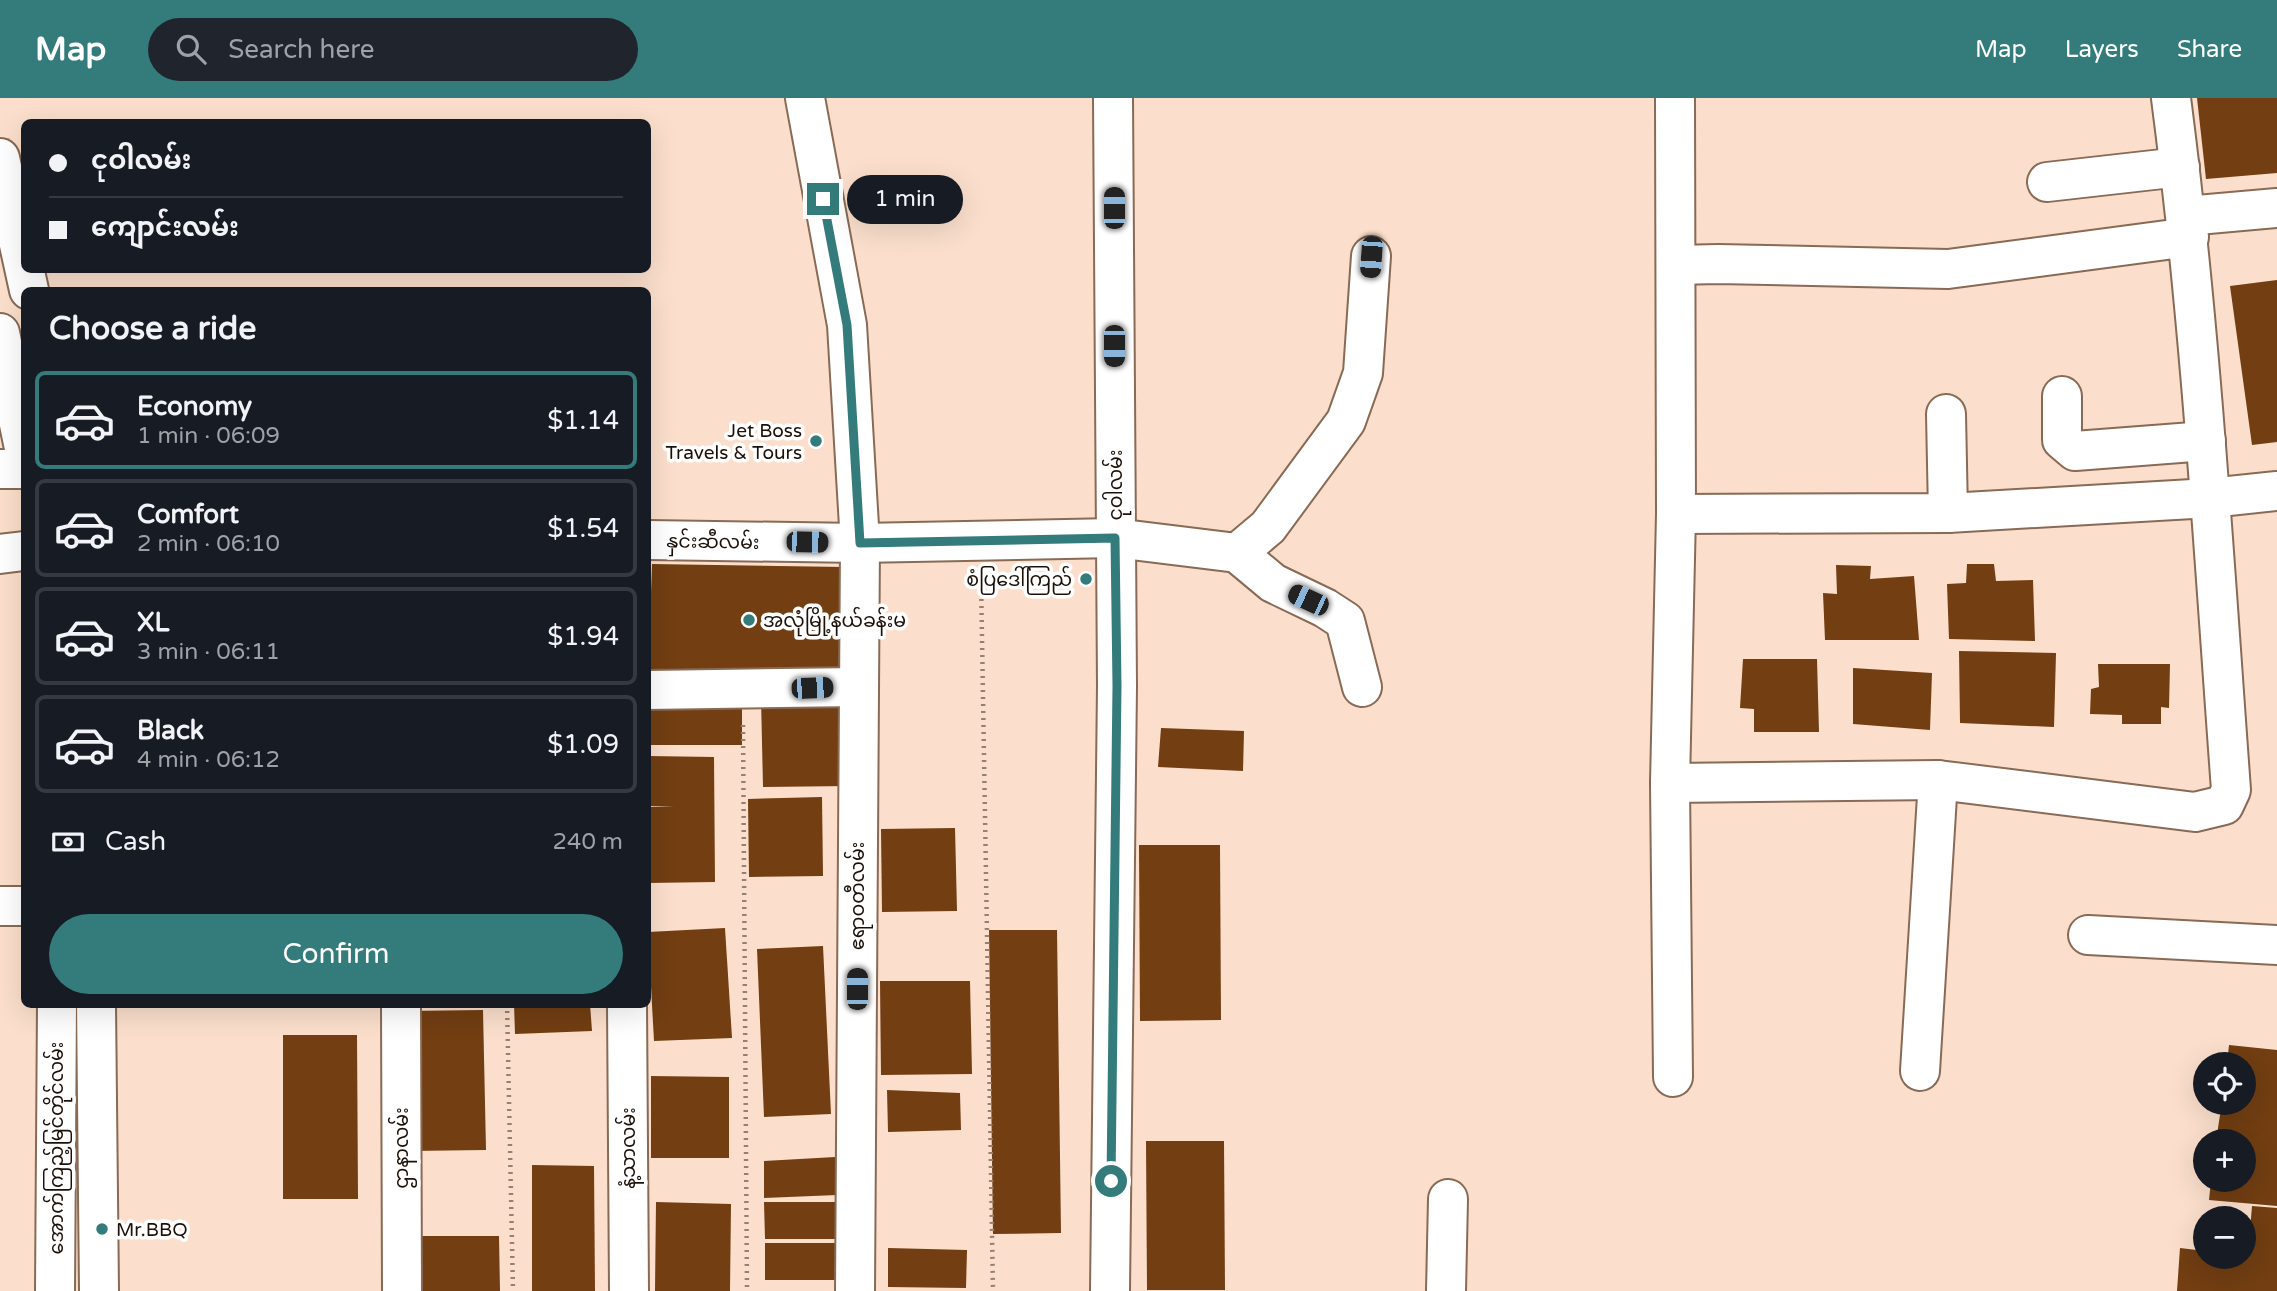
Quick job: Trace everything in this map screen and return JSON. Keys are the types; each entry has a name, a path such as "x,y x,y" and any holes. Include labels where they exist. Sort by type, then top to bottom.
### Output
{"street":[{"name":"ဧရာဝတီလမ်း","path":"804,98 847,325 860,543 855,1291"},
{"name":"ငုဝါလမ်း","path":"1110,1291 1117,686 1113,98"},
{"path":"1673,1077 1670,783 1676,514 1675,98"},
{"path":"1670,783 1938,780 2195,812 2224,805 2231,790 2206,441 2187,227 2171,98"},
{"path":"0,158 21,254"},
{"path":"2048,182 2180,167"},
{"path":"1676,265 1948,269 2187,227 2277,208"},
{"path":"1362,687 1345,621 1325,608 1273,583 1237,553 1268,527 1346,421 1363,373 1371,257"},
{"path":"0,333 21,434"},
{"path":"2062,396 2062,440 2076,451 2206,441"},
{"path":"1945,414 1948,513"},
{"path":"0,469 21,469"},
{"path":"1676,514 1948,513 2210,498 2277,491"},
{"name":"နှင်းဆီလမ်း","path":"651,540 860,543 1115,538 1237,553"},
{"path":"0,554 21,551"},
{"path":"651,690 858,687"},
{"path":"1920,1071 1938,780"},
{"path":"0,906 21,906"},
{"path":"2088,935 2277,945"},
{"name":"အောက်ကြည့်မြင်တိုင်လမ်း","path":"55,1291 57,1008"},
{"path":"96,1008 99,1291"},
{"name":"ဌာနာလမ်း","path":"401,1008 402,1291"},
{"name":"နံ့သာလမ်း","path":"627,1008 629,1291"},
{"path":"1446,1291 1448,1199"}],"path":[{"path":"980,541 993,1291"},
{"path":"743,690 747,1291"},
{"path":"507,1008 513,1291"}],"building":[{"path":"2197,98 2277,98 2277,173 2206,179"},
{"path":"2277,280 2277,442 2252,445 2230,286"},
{"name":"အလုံမြို့နယ်ခန်းမ","path":"652,564 844,567 850,672 651,676"},
{"path":"1967,564 1994,564 1996,581 2033,580 2035,641 1949,639 1947,584 1966,583"},
{"path":"1836,565 1871,566 1870,579 1914,576 1919,640 1825,640 1823,593 1837,594"},
{"path":"1959,651 2056,653 2054,727 1960,723"},
{"path":"1743,659 1817,659 1819,732 1754,732 1754,709 1740,708"},
{"path":"2098,664 2170,664 2169,708 2161,707 2161,724 2122,724 2122,715 2090,714 2091,689 2099,687"},
{"path":"1853,668 1932,673 1930,730 1853,724"},
{"path":"651,697 742,698 742,745 651,745"},
{"path":"847,697 849,786 763,787 761,698"},
{"path":"1161,728 1244,731 1243,771 1158,767"},
{"path":"651,756 714,757 715,882 651,883 651,807 674,807 651,806"},
{"path":"822,797 823,876 749,877 748,799"},
{"path":"955,828 957,911 882,912 881,829"},
{"path":"1139,845 1220,845 1221,1020 1140,1021"},
{"path":"725,928 732,1038 654,1041 651,932"},
{"path":"989,930 1057,930 1061,1233 993,1234"},
{"path":"823,946 831,1114 764,1117 757,949"},
{"path":"880,981 970,981 972,1074 881,1075"},
{"path":"514,1008 590,1008 592,1031 515,1034"},
{"path":"483,1010 486,1150 409,1151 406,1011"},
{"path":"283,1035 357,1035 358,1199 283,1199"},
{"path":"2229,1045 2277,1050 2277,1206 2209,1200 2210,1192 2256,1192 2256,1129 2218,1129 2220,1115 2256,1115 2256,1052 2228,1052"},
{"path":"651,1076 729,1077 729,1158 651,1158"},
{"path":"887,1090 960,1093 961,1130 888,1132"},
{"path":"1146,1141 1224,1141 1225,1290 1147,1290"},
{"path":"835,1157 837,1195 764,1198 764,1161"},
{"path":"532,1165 594,1166 595,1291 532,1291"},
{"path":"656,1202 731,1204 730,1291 655,1291"},
{"path":"764,1202 837,1202 837,1239 765,1239"},
{"path":"2256,1206 2277,1208 2277,1291 2177,1291 2180,1248 2193,1250 2193,1269 2256,1269"},
{"path":"417,1236 499,1236 500,1291 418,1291"},
{"path":"765,1243 837,1243 838,1280 765,1280"},
{"path":"888,1248 967,1250 966,1288 888,1287"}],"place":[{"name":"Jet Boss Travels & Tours","path":"816,441"},
{"name":"စံပြဒေါ်ကြည်","path":"1086,579"},
{"name":"အလုံမြို့နယ်ခန်းမ","path":"749,620"},
{"name":"Mr.BBQ","path":"102,1229"}],"route":[{"path":"823,199 847,325 860,543 1115,538 1117,686 1111,1181"}]}
